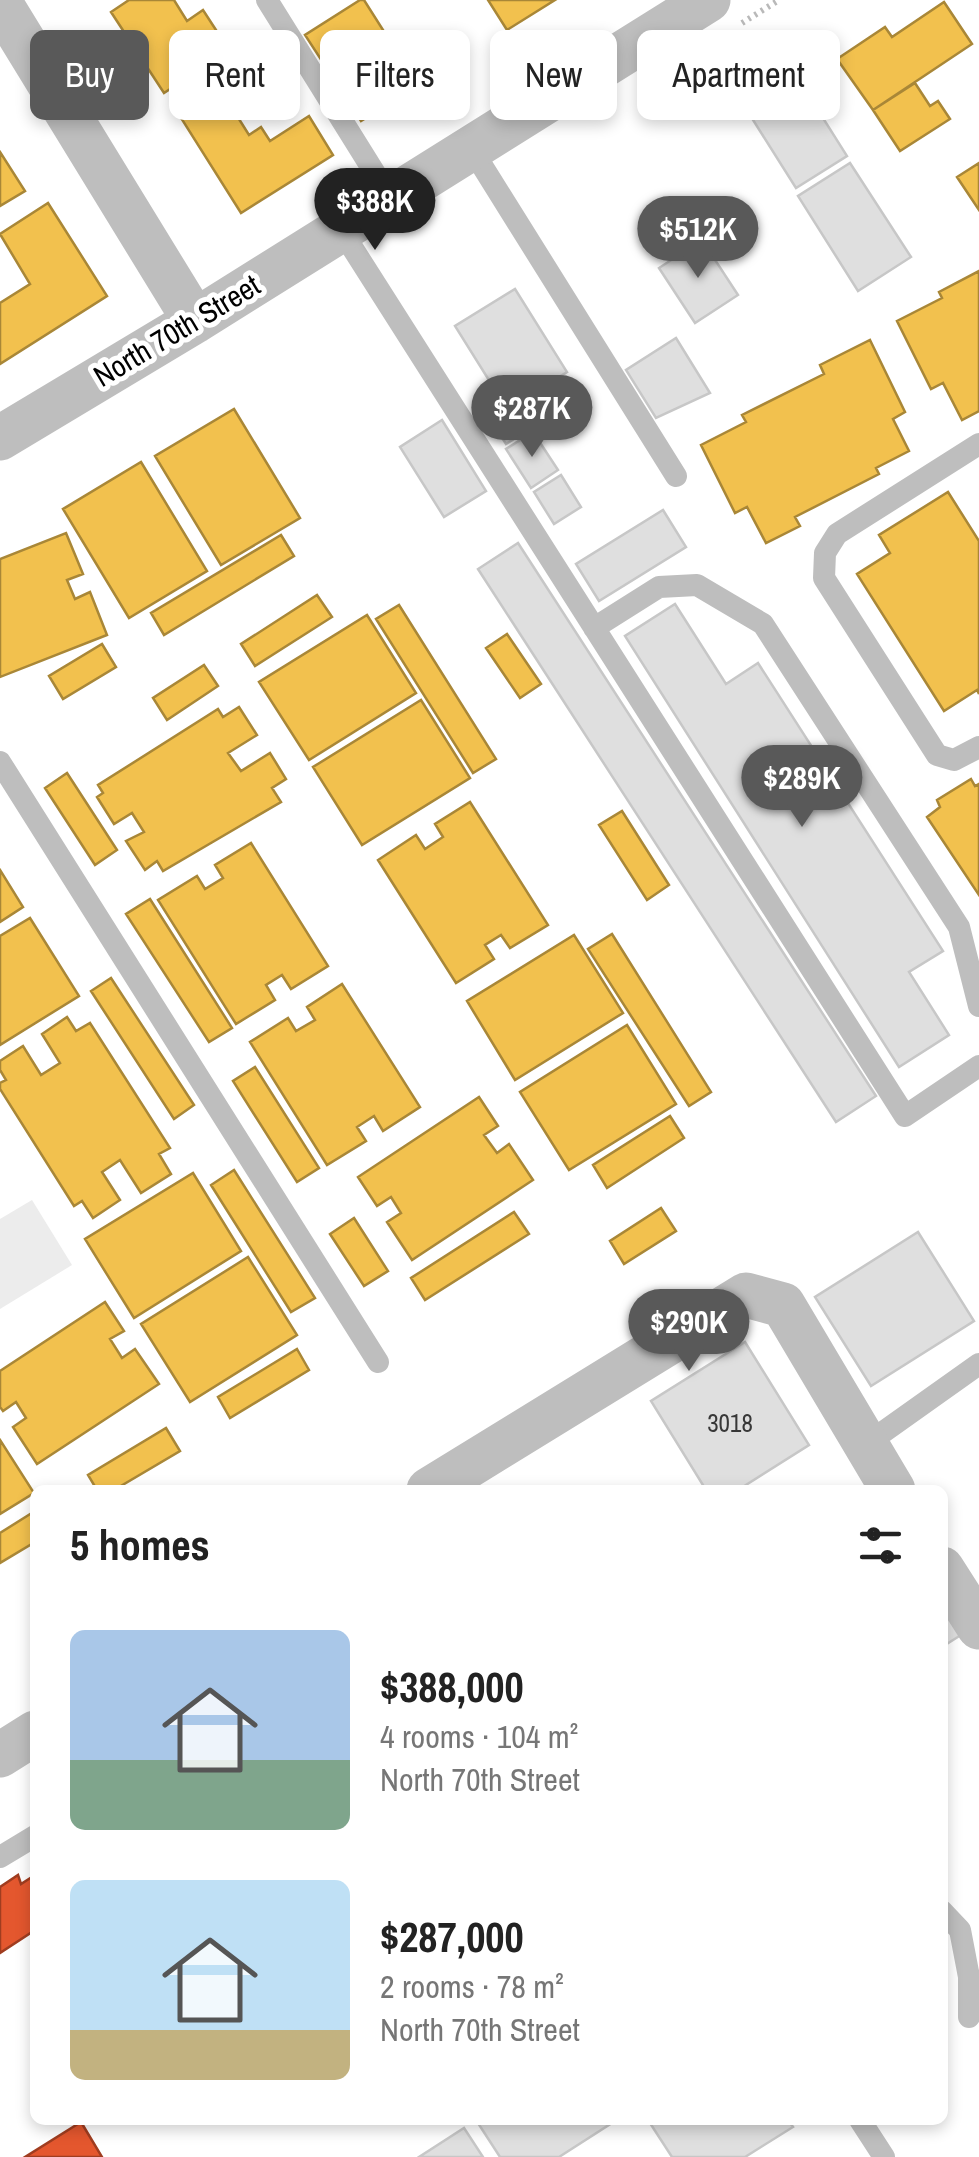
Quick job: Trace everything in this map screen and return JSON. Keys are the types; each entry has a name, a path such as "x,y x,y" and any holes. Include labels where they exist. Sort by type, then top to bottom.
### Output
{"street":[{"name":"North 70th Street","path":"1,436 195,321 708,0"},
{"path":"0,3 195,321"},
{"path":"437,1485 746,1295 784,1305 890,1485"},
{"path":"948,1578 979,1627"},
{"path":"0,1755 30,1736"}],"lane":[{"path":"267,0 391,198"},
{"path":"472,148 676,476"},
{"path":"341,230 905,1116 979,1066"},
{"path":"979,444 837,534 826,554 824,578 937,755 954,760 979,747"},
{"path":"594,628 660,587 696,585 763,624 959,927 979,1006"},
{"path":"0,762 378,1362"},
{"path":"866,1445 979,1364"},
{"path":"0,1858 30,1839"},
{"path":"948,1917 960,1930 974,1993"},
{"path":"863,2125 884,2157"}],"shaded area":[{"path":"32,1200 72,1265 0,1309 0,1219"}],"building: Homes":[{"path":"129,0 174,0 187,21 203,10 216,30 169,30 169,90 164,93 149,70 149,30 123,30 111,12"},
{"path":"360,0 364,0 383,30 320,30 320,58 305,35"},
{"path":"488,0 555,0 507,30"},
{"path":"944,2 972,44 873,110 840,63 840,57 885,27 892,37"},
{"path":"915,83 930,106 938,101 950,119 900,151 873,110"},
{"path":"309,116 333,155 241,213 182,120 240,120 249,135 261,127 270,141"},
{"path":"0,152 25,191 0,206"},
{"path":"979,163 979,210 957,177"},
{"path":"48,203 107,296 0,364 0,303 30,284 0,234"},
{"path":"979,271 979,411 962,420 943,383 931,389 897,321 942,298 939,292"},
{"path":"870,340 905,412 893,419 909,451 876,468 879,474 795,517 800,526 766,543 747,507 735,513 701,445 746,422 742,415 824,374 820,365"},
{"path":"234,409 300,518 221,565 155,456"},
{"path":"141,462 207,571 129,618 63,509"},
{"path":"948,492 979,541 979,694 977,690 944,711 857,574 890,553 879,535"},
{"path":"66,533 83,574 67,580 75,599 90,592 107,635 0,677 0,559"},
{"path":"281,535 294,556 164,635 151,613"},
{"path":"317,595 332,617 255,666 241,644"},
{"path":"399,605 496,759 473,773 376,619"},
{"path":"367,615 416,693 309,760 259,682"},
{"path":"507,634 541,684 520,698 486,648"},
{"path":"102,644 116,667 63,699 49,676"},
{"path":"204,665 218,686 167,720 153,698"},
{"path":"421,700 470,778 362,845 313,767"},
{"path":"239,707 257,735 228,753 241,771 270,753 286,779 272,788 281,802 163,871 157,861 145,870 126,841 144,832 132,813 114,824 97,797 103,793 98,785 218,709 223,717"},
{"path":"67,773 117,850 95,865 45,788"},
{"path":"971,779 975,786 979,784 979,895 927,817 940,807 937,800"},
{"path":"470,802 548,925 510,948 501,935 485,945 494,959 456,983 378,860 416,835 425,849 443,837 435,824"},
{"path":"622,811 669,885 647,900 599,825"},
{"path":"251,843 328,966 291,989 282,975 266,985 275,1000 236,1024 158,900 197,876 205,889 223,878 215,865"},
{"path":"0,870 23,907 0,922"},
{"path":"150,899 232,1028 209,1042 126,914"},
{"path":"30,918 79,996 0,1045 0,936"},
{"path":"612,934 711,1092 689,1106 588,949"},
{"path":"574,935 623,1013 515,1080 467,1001"},
{"path":"111,978 194,1105 174,1119 91,991"},
{"path":"342,984 420,1107 383,1131 374,1116 357,1127 366,1141 327,1165 250,1042 288,1018 296,1031 315,1020 307,1007"},
{"path":"67,1017 76,1031 90,1023 170,1148 159,1154 171,1174 141,1193 120,1160 102,1172 120,1200 93,1218 82,1201 74,1206 0,1089 0,1083 6,1080 0,1061 23,1046 41,1075 60,1063 42,1034"},
{"path":"627,1025 676,1104 569,1170 520,1092"},
{"path":"255,1067 319,1168 297,1182 233,1081"},
{"path":"479,1097 498,1126 484,1135 497,1153 509,1144 533,1180 412,1260 387,1222 401,1213 391,1197 377,1206 358,1177"},
{"path":"670,1116 684,1138 607,1188 593,1165"},
{"path":"234,1170 315,1298 291,1312 211,1185"},
{"path":"193,1173 241,1251 134,1318 85,1239"},
{"path":"661,1208 676,1231 624,1264 610,1241"},
{"path":"514,1212 529,1234 425,1300 411,1278"},
{"path":"354,1218 388,1271 364,1286 330,1234"},
{"path":"248,1257 297,1335 190,1402 141,1324"},
{"path":"105,1302 124,1331 110,1339 122,1358 135,1349 159,1384 37,1464 13,1427 26,1418 16,1402 3,1411 0,1407 0,1371"},
{"path":"297,1349 309,1370 230,1418 218,1397"},
{"path":"166,1428 180,1451 122,1485 94,1485 88,1475"},
{"path":"0,1440 30,1487 30,1495 0,1514"},
{"path":"30,1514 30,1545 0,1563 0,1533"}],"building: Shops":[{"path":"18,1875 21,1884 30,1878 30,1933 0,1953 0,1887"},
{"path":"76,2125 83,2125 102,2157 25,2157"}],"building: Other":[{"path":"753,120 824,120 847,156 796,188"},
{"path":"850,163 911,257 858,291 798,196"},
{"path":"702,240 738,295 695,323 659,268"},
{"path":"515,289 567,372 532,394 547,418 506,444 486,412 502,401 455,326"},
{"path":"676,338 710,393 656,418 626,370"},
{"path":"442,420 486,491 444,517 400,447"},
{"path":"533,432 558,470 531,488 506,449"},
{"path":"561,475 581,507 554,524 534,492"},
{"path":"663,510 686,547 599,601 576,564"},
{"path":"518,543 876,1096 836,1122 478,569"},
{"path":"675,604 726,684 758,663 943,951 909,972 949,1035 899,1067 625,636"},
{"path":"918,1232 974,1321 871,1386 815,1297"},
{"path":"745,1342 809,1445 746,1485 703,1485 651,1401"},
{"path":"948,1617 961,1635 948,1643"},
{"path":"479,2125 609,2125 559,2157 500,2157"},
{"path":"651,2125 793,2127 745,2157 672,2157"},
{"path":"464,2128 483,2157 419,2157"}]}
